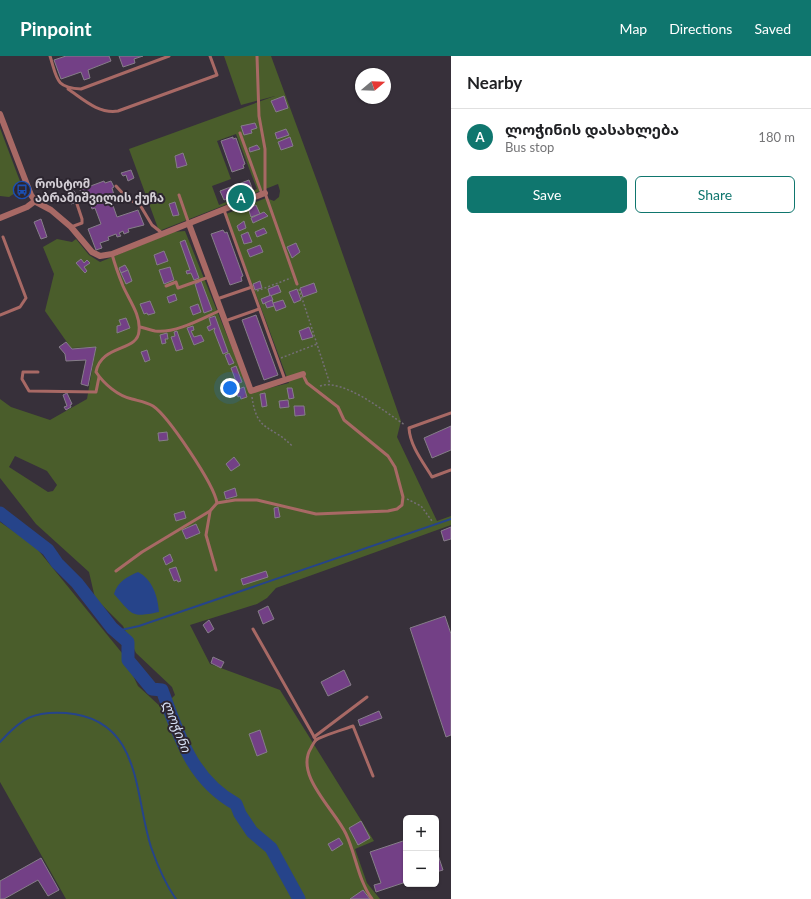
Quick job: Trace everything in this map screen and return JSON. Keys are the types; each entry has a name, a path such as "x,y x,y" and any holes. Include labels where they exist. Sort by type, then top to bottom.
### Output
{"street":[{"path":"0,114 31,195 35,201 51,210 70,227 92,252 100,256 112,254 263,193"},
{"path":"0,218 26,207 35,201"},
{"path":"189,224 251,391 302,374"}],"lane":[{"path":"50,56 59,83 96,108 104,111 118,110 217,75 210,56"},
{"path":"68,89 81,89 169,56"},
{"path":"257,56 259,116 265,149 263,193"},
{"path":"240,133 297,284"},
{"path":"116,186 128,199 140,205 152,226 163,234"},
{"path":"178,195 189,224"},
{"path":"70,227 82,223 77,204"},
{"path":"224,210 285,380"},
{"path":"0,315 20,307 26,298 3,237"},
{"path":"112,254 124,288 132,302 140,327 139,335 135,342 110,352 102,357 96,372 99,377 119,394 142,401 159,411 202,469 216,495 217,503"},
{"path":"166,286 176,282 178,288 209,277"},
{"path":"217,299 252,287"},
{"path":"225,321 260,309"},
{"path":"140,327 156,331 167,330 184,326 222,310"},
{"path":"38,372 23,372 22,379 30,391 96,392 99,377"},
{"path":"116,571 142,552 210,511 217,503 235,500 257,500 306,512 327,514 397,509 402,505 403,497 395,467 388,456 344,420 338,407 307,383 302,374"},
{"path":"451,413 409,428 414,447 432,477 451,470"},
{"path":"210,511 206,535 216,570"},
{"path":"253,629 315,739"},
{"path":"367,697 315,739 308,754 306,764 309,774 324,802 346,834 363,883 372,899"},
{"path":"315,739 353,726 373,776"}],"path":[{"path":"254,293 295,277"},
{"path":"297,284 330,384"},
{"path":"278,359 317,344"},
{"path":"315,388 330,384 365,398 409,428"},
{"path":"251,391 254,412 262,425 268,430 283,436 293,447"},
{"path":"403,497 421,506 432,521"}],"green space":[{"path":"224,56 271,56 321,192 401,421 397,437 437,521 451,516 451,525 276,588 267,598 257,604 190,625 210,664 280,690 374,841 355,849 367,883 380,899 66,899 0,782 0,522 34,545 122,653 138,686 162,708 175,695 172,687 136,653 123,626 95,598 89,572 36,524 0,478 0,399 11,407 50,420 87,399 96,347 71,348 45,311 54,274 43,247 57,239 72,242 76,239 89,255 100,262 173,232 185,231 250,393 289,383 226,214 266,198 274,201 279,197 280,191 278,184 159,231 129,149 275,96 241,105","holes":["236,134 257,189 219,205 212,186 231,179 217,141","15,456 47,471 57,485 53,491 48,492 9,467"]},
{"path":"0,128 20,181 18,191 9,197 0,196"}],"water":[{"path":"138,572 151,584 156,594 159,612 142,615 133,613 125,607 114,594 120,583"}],"building":[{"path":"66,56 109,56 111,61 88,70 90,78 84,80 81,72 61,79 54,60"},
{"path":"119,56 143,56 134,59 135,63 123,67"},
{"path":"284,96 288,108 276,112 271,101"},
{"path":"255,123 257,128 251,130 252,133 244,135 241,126"},
{"path":"286,129 289,135 277,139 275,133"},
{"path":"233,137 233,139 236,138 245,164 243,165 244,168 232,172 221,141"},
{"path":"290,137 293,146 281,150 278,142"},
{"path":"257,145 260,149 250,152 249,148"},
{"path":"183,153 187,165 177,168 175,156"},
{"path":"131,170 134,178 128,181 126,175 123,176 121,173"},
{"path":"249,180 252,188 224,200 220,191"},
{"path":"104,181 105,183 111,181 114,187 112,188 114,195 110,197 117,217 138,210 144,225 128,229 129,232 124,234 123,231 119,233 121,236 117,237 116,234 108,237 109,240 100,243 102,248 96,250 88,229 101,224 95,208 92,209 88,196 83,198 80,190"},
{"path":"74,191 80,201 71,204 67,193"},
{"path":"175,202 179,215 173,216 169,204"},
{"path":"256,205 260,214 251,217 248,208"},
{"path":"264,212 268,216 253,223 251,218"},
{"path":"41,219 47,237 41,239 34,222"},
{"path":"244,221 246,228 239,231 237,226"},
{"path":"264,228 267,233 257,237 255,232"},
{"path":"223,230 225,233 227,232 243,276 241,277 242,281 230,285 211,234"},
{"path":"248,232 252,242 244,244 241,235"},
{"path":"185,240 199,278 194,280 191,273 187,274 186,271 190,270 180,242"},
{"path":"296,243 300,252 292,258 287,247"},
{"path":"260,245 263,252 250,257 247,250"},
{"path":"164,251 168,261 157,265 154,255"},
{"path":"81,259 84,263 87,260 90,263 84,267 87,271 85,273 76,263"},
{"path":"125,265 128,270 121,273 119,268"},
{"path":"170,267 174,280 164,284 159,270"},
{"path":"128,270 132,281 126,284 121,273"},
{"path":"201,281 212,310 204,313 195,284"},
{"path":"260,281 262,288 255,290 253,284"},
{"path":"314,283 317,292 303,297 300,288"},
{"path":"278,285 281,292 270,296 268,289"},
{"path":"297,289 301,300 294,303 289,292"},
{"path":"175,294 177,300 169,303 167,297"},
{"path":"271,295 273,300 263,304 261,299"},
{"path":"272,300 274,306 267,308 265,303"},
{"path":"283,300 286,307 276,311 273,303"},
{"path":"150,301 155,313 148,315 147,313 144,314 140,304"},
{"path":"198,304 201,312 193,315 190,307"},
{"path":"256,315 278,375 264,380 242,320"},
{"path":"215,316 228,352 223,354 214,331 215,328 209,331 207,327 211,325 209,318"},
{"path":"126,318 130,328 117,333 117,326 121,325 119,320"},
{"path":"193,326 194,330 191,331 194,337 201,335 204,341 194,345 187,328"},
{"path":"309,327 313,337 302,340 299,331"},
{"path":"177,331 183,349 176,351 171,337 175,336 174,332"},
{"path":"167,333 168,339 165,339 166,343 162,344 160,335"},
{"path":"66,342 72,349 96,347 88,386 81,384 86,360 66,361 65,354 59,347"},
{"path":"147,350 150,360 145,362 141,352"},
{"path":"229,353 234,363 229,365 225,355"},
{"path":"236,366 242,382 237,384 231,368"},
{"path":"244,387 247,397 241,399 240,396 238,397 236,390"},
{"path":"287,388 292,388 294,398 289,399"},
{"path":"67,393 72,404 70,405 71,407 66,410 64,407 67,406 63,395"},
{"path":"265,393 267,406 262,407 260,394"},
{"path":"288,400 289,407 280,408 279,401"},
{"path":"294,406 304,406 305,415 295,416"},
{"path":"451,426 451,450 432,458 424,438"},
{"path":"167,432 168,440 159,441 158,433"},
{"path":"234,457 240,465 231,471 226,464"},
{"path":"235,488 237,496 226,499 224,492"},
{"path":"278,507 280,517 275,518 274,508"},
{"path":"184,511 186,518 176,521 174,514"},
{"path":"196,524 200,533 186,539 182,530"},
{"path":"451,527 451,539 444,541 441,531"},
{"path":"170,554 173,561 166,565 163,558"},
{"path":"176,567 181,581 178,582 177,580 174,581 169,569"},
{"path":"266,571 268,577 243,585 241,579"},
{"path":"268,606 274,619 263,624 258,611"},
{"path":"445,616 451,634 451,735 446,737 410,628"},
{"path":"209,620 214,629 208,633 203,625"},
{"path":"213,657 224,662 221,668 211,663"},
{"path":"344,670 351,685 328,696 321,682"},
{"path":"379,711 382,718 360,726 358,720"},
{"path":"260,730 267,752 257,756 249,734"},
{"path":"361,821 370,838 358,845 349,828"},
{"path":"339,838 343,844 332,851 328,844"},
{"path":"403,841 403,883 376,892 374,885 381,883 370,852"},
{"path":"41,858 59,890 48,896 38,880 4,899 0,899 0,881"},
{"path":"439,858 443,870 439,871"},
{"path":"363,890 370,899 350,899"}],"waterway":[{"name":"ლოჭინი","path":"0,513 48,550 57,563 77,583 112,628 128,642 128,660 152,689 162,690 181,739 197,769 221,794 236,804 240,814 252,832 271,848 299,899"},
{"path":"112,628 121,630 139,626 451,519"},
{"path":"0,742 22,722 36,715 45,713 66,713 91,718 109,729 122,744 131,762 151,847 162,874 176,899"}],"place":[{"name":"როსტომ აბრამიშვილის ქუჩა","path":"22,190"},
{"name":"ლოჭინის დასახლება","path":"241,198"}]}
